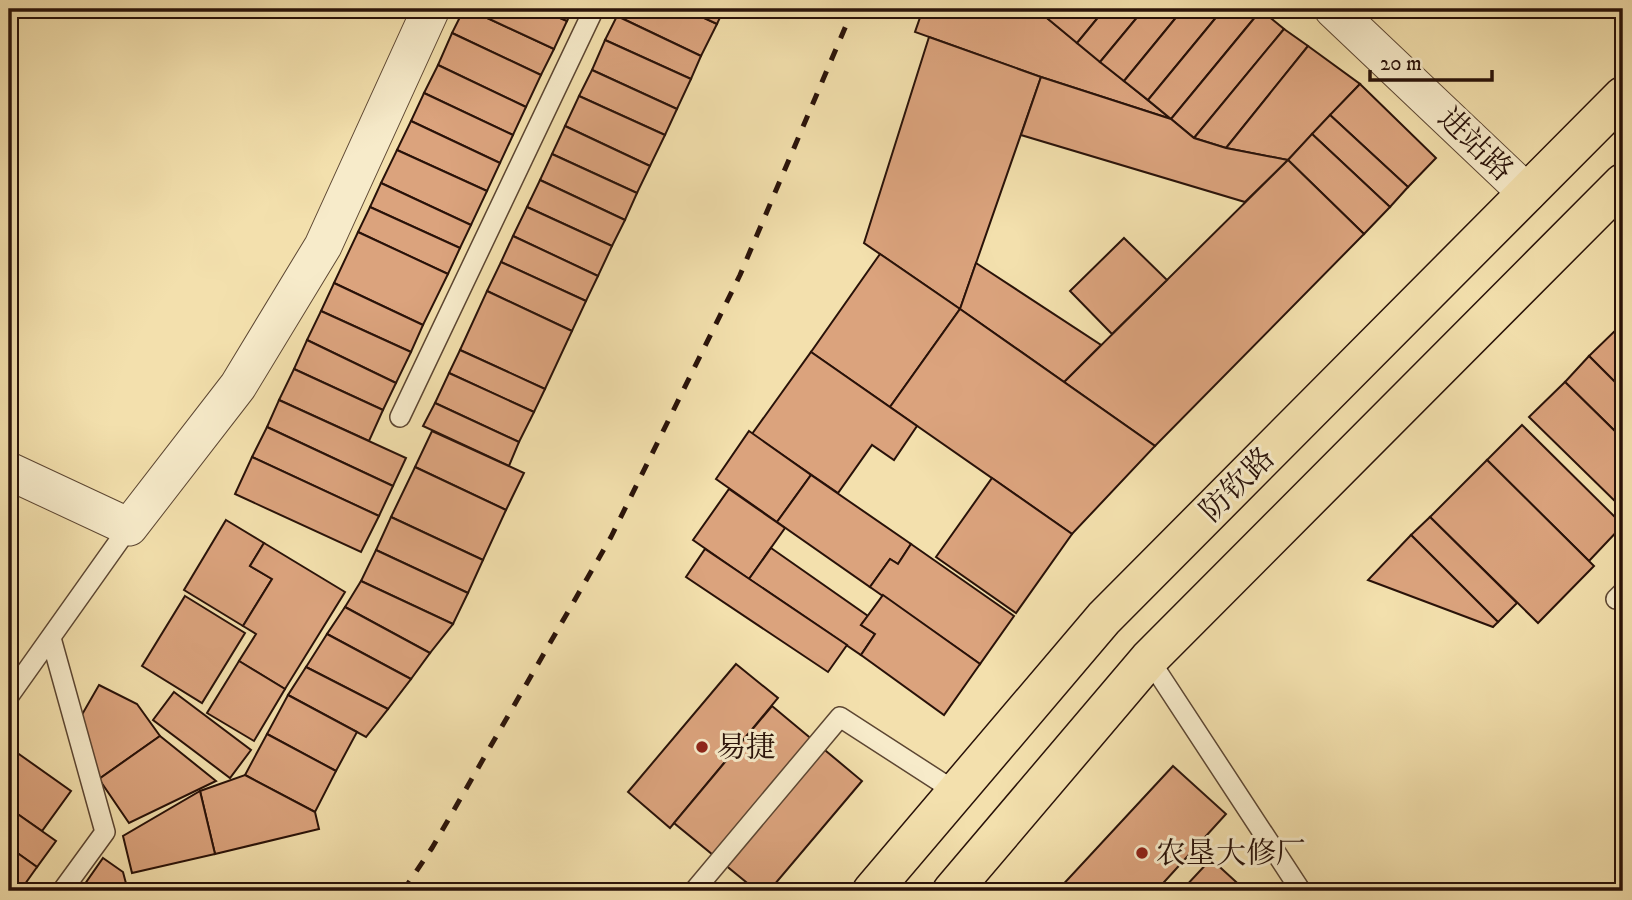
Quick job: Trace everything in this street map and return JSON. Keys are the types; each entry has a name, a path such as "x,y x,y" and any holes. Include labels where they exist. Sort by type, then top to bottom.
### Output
{"main road":[{"name":"防钦路","path":"872,891 1104,618 1623,96"},
{"name":"防钦路","path":"953,891 1149,659 1623,183"}],"street":[{"path":"9,471 129,527 238,386 323,246 431,9"},
{"name":"进站路","path":"1333,9 1527,193"}],"lane":[{"path":"400,417 594,9"},
{"path":"9,696 129,527"},
{"path":"51,638 104,832 62,891"},
{"path":"1149,659 1301,891"},
{"path":"694,891 840,717 956,792"}],"building":[{"path":"464,9 554,49 541,75 452,33"},
{"path":"468,9 539,9 567,21 554,49"},
{"path":"539,9 573,9 567,21"},
{"path":"620,9 685,9 717,24 701,56 617,16"},
{"path":"685,9 724,9 717,24"},
{"path":"923,9 1036,9 1171,119 915,32"},
{"path":"1036,9 1105,9 1077,43"},
{"path":"1105,9 1144,9 1100,62 1077,43"},
{"path":"1144,9 1183,9 1124,81 1100,62"},
{"path":"1183,9 1223,9 1148,100 1124,81"},
{"path":"1223,9 1261,10 1171,119 1148,100"},
{"path":"1261,10 1284,29 1194,138 1171,119"},
{"path":"617,16 701,56 691,79 605,40"},
{"path":"1284,29 1308,46 1226,148 1194,138"},
{"path":"452,33 541,75 526,107 438,65"},
{"path":"929,37 1041,77 960,309 864,243"},
{"path":"605,40 691,79 677,109 592,70"},
{"path":"1308,46 1360,84 1288,160 1226,148"},
{"path":"438,65 526,107 513,135 424,93"},
{"path":"592,70 677,109 665,135 579,96"},
{"path":"1041,77 1171,119 1194,138 1226,148 1288,160 1245,202 1021,135"},
{"path":"1360,84 1436,158 1408,187 1330,115"},
{"path":"424,93 513,135 500,163 411,121"},
{"path":"579,96 665,135 650,166 565,126"},
{"path":"1330,115 1408,187 1390,207 1312,134"},
{"path":"411,121 500,163 487,191 397,150"},
{"path":"565,126 650,166 637,193 552,154"},
{"path":"1312,134 1390,207 1364,234 1288,160"},
{"path":"397,150 487,191 471,225 381,183"},
{"path":"552,154 637,193 625,220 540,180"},
{"path":"1288,160 1364,234 1155,446 1064,382"},
{"path":"540,180 625,220 612,246 527,207"},
{"path":"381,183 471,225 460,248 370,207"},
{"path":"370,207 460,248 448,274 358,232"},
{"path":"527,207 612,246 598,276 513,236"},
{"path":"358,232 448,274 423,325 334,283"},
{"path":"513,236 598,276 586,301 501,262"},
{"path":"1124,238 1167,280 1112,334 1070,291"},
{"path":"880,254 960,309 890,407 811,352"},
{"path":"501,262 586,301 572,331 487,291"},
{"path":"976,263 1101,345 1064,382 960,309"},
{"path":"334,283 423,325 411,352 321,311"},
{"path":"487,291 572,331 545,389 460,350"},
{"path":"960,309 1155,446 1072,534 890,407"},
{"path":"321,311 411,352 396,383 307,340"},
{"path":"1623,323 1623,390 1589,356"},
{"path":"307,340 396,383 383,410 294,369"},
{"path":"460,350 545,389 534,412 449,373"},
{"path":"811,352 917,426 894,460 872,445 838,493 752,434"},
{"path":"1589,356 1623,390 1623,439 1565,382"},
{"path":"294,369 383,410 369,441 279,400"},
{"path":"449,373 534,412 519,442 435,403"},
{"path":"1565,382 1623,439 1623,509 1529,417"},
{"path":"279,400 406,458 393,486 267,427"},
{"path":"435,403 519,442 509,466 423,426"},
{"path":"1522,425 1623,525 1589,561 1487,460"},
{"path":"267,427 393,486 379,516 252,457"},
{"path":"432,431 524,473 506,510 415,467"},
{"path":"749,431 811,475 777,522 716,479"},
{"path":"252,457 379,516 361,552 235,494"},
{"path":"1487,460 1594,566 1538,623 1430,517"},
{"path":"415,467 506,510 483,560 391,517"},
{"path":"811,475 911,544 898,564 890,559 870,587 777,522"},
{"path":"992,478 1072,534 1016,613 936,557"},
{"path":"729,489 785,528 749,579 693,540"},
{"path":"391,517 483,560 468,593 376,550"},
{"path":"1430,517 1517,603 1498,622 1411,535"},
{"path":"226,520 264,543 250,566 272,579 243,626 184,590"},
{"path":"1411,535 1498,622 1493,627 1368,580"},
{"path":"264,543 345,592 285,689 239,661 256,634 243,626 272,579 250,566"},
{"path":"911,544 1014,616 980,664 870,587 890,559 898,564"},
{"path":"771,548 868,616 861,625 875,634 861,655 749,579"},
{"path":"705,549 847,645 828,672 686,577"},
{"path":"376,550 468,593 453,624 361,581"},
{"path":"361,581 453,624 430,653 345,607"},
{"path":"883,595 980,664 944,715 861,655 875,634 861,625"},
{"path":"185,596 245,633 202,703 142,666"},
{"path":"345,607 430,653 411,679 327,634"},
{"path":"327,634 411,679 388,709 306,667"},
{"path":"239,661 285,689 254,741 207,713"},
{"path":"736,664 778,698 670,828 628,792"},
{"path":"306,667 388,709 366,737 288,695"},
{"path":"99,685 137,704 160,736 99,779 80,718"},
{"path":"174,692 251,750 230,778 153,720"},
{"path":"288,695 357,732 336,771 267,734"},
{"path":"772,706 862,781 769,891 757,891 674,823"},
{"path":"267,734 336,771 315,812 245,775"},
{"path":"160,736 216,781 129,823 99,779"},
{"path":"9,747 71,791 42,831 9,808"},
{"name":"农垦大修厂","path":"1173,766 1226,814 1156,891 1057,891"},
{"path":"245,775 315,812 319,829 215,854 200,791"},
{"path":"200,791 215,854 132,873 123,836"},
{"path":"9,808 56,841 37,867 9,847"},
{"path":"9,847 37,867 20,891 9,889"},
{"path":"103,858 123,872 128,891 80,891"},
{"path":"1211,859 1246,891 1183,889"}],"railway":[{"path":"403,891 432,848 611,537 740,275 853,9"}],"place":[{"name":"易捷","path":"702,747"},
{"name":"农垦大修厂","path":"1142,853"}]}
